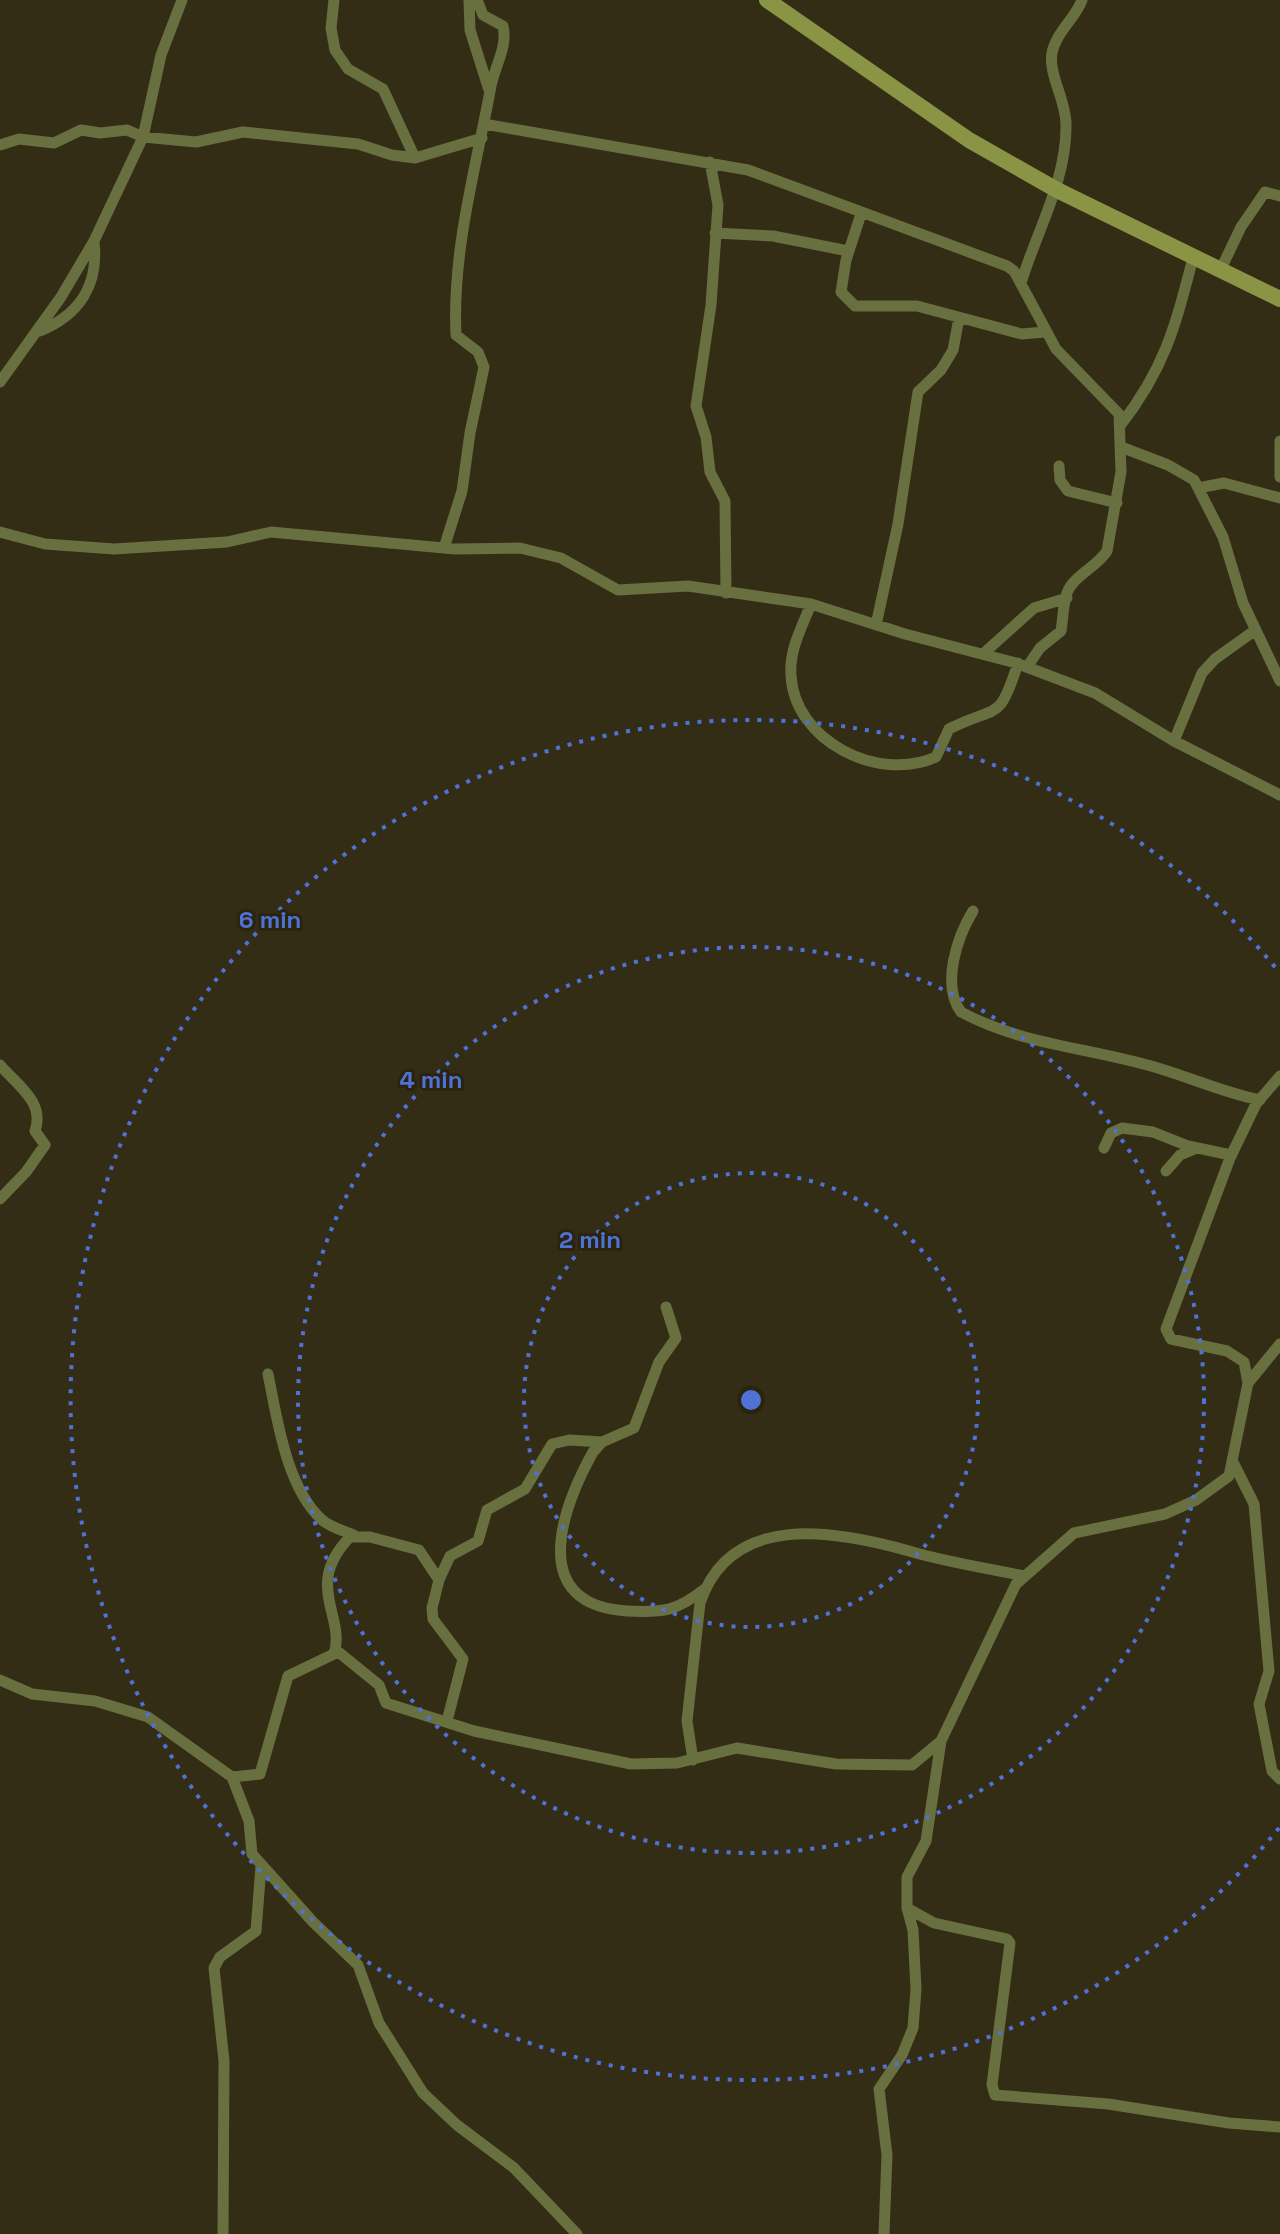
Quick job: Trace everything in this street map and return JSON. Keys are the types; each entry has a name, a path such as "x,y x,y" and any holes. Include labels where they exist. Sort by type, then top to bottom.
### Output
{"street":[{"path":"0,382 38,331 94,241 143,137 161,55 182,0"},
{"path":"334,0 331,28 335,50 348,69 383,89 415,158"},
{"path":"469,0 470,30 490,94"},
{"path":"444,548 462,491 484,367 478,352 458,339 455,333 463,225 504,29 483,15 477,0"},
{"path":"767,0 917,107 1057,190 1280,299"},
{"path":"1021,283 1043,217 1057,190 1066,123 1051,55 1060,34 1082,0"},
{"path":"484,124 710,162 786,181 861,214 1007,266 1021,283 1045,332 1079,376 1115,408 1121,447 1117,503 1107,551 1101,561 1072,585 1061,631 1023,665 1007,700 999,708 949,729 936,757 903,765 866,759 823,740 803,716 794,694 792,657 811,604"},
{"path":"0,145 19,139 54,143 84,130 100,133 127,130 143,137 196,142 243,132 358,144 392,155 415,158 482,138"},
{"path":"710,162 717,183 711,305 696,406 706,437 710,472 725,501 726,593"},
{"path":"1220,271 1241,227 1265,192 1280,196"},
{"path":"861,214 848,251 841,292 855,306 902,304 1022,334 1045,332"},
{"path":"715,233 773,236 848,251"},
{"path":"38,331 72,315 83,299 92,276 94,241"},
{"path":"1120,426 1146,394 1160,368 1193,258"},
{"path":"876,625 898,524 918,392 941,370 953,350 959,318"},
{"path":"1280,441 1280,477"},
{"path":"1121,447 1188,475 1198,488 1223,537 1254,631 1280,681"},
{"path":"1059,466 1060,480 1068,491 1117,503"},
{"path":"1198,488 1224,483 1280,498"},
{"path":"0,532 45,544 114,549 227,542 271,532 444,548 536,550 574,564 618,590 688,586 811,604 1023,665 1095,693 1174,741 1280,795"},
{"path":"983,654 1034,608 1067,598"},
{"path":"1174,741 1202,673 1215,659 1254,631"},
{"path":"973,911 961,930 956,952 952,992 961,1012 1018,1035 1163,1069 1232,1095 1260,1100"},
{"path":"0,1065 37,1105 39,1116 35,1131 45,1145 26,1172 0,1199"},
{"path":"884,2234 887,2155 879,2089 902,2055 913,2028 913,1930 907,1908 907,1877 926,1841 941,1741 984,1645 1016,1584 1024,1576 1074,1533 1165,1514 1219,1486 1229,1476 1234,1464 1248,1383 1244,1362 1235,1355 1176,1342 1166,1331 1231,1155 1260,1100 1280,1076"},
{"path":"1104,1148 1111,1133 1122,1128 1153,1132 1197,1148 1231,1155"},
{"path":"1166,1171 1180,1155 1197,1148"},
{"path":"447,1721 464,1664 462,1655 433,1619 432,1608 439,1580 450,1556 478,1541 487,1510 525,1489 552,1444 569,1440 602,1442 634,1428 659,1362 676,1338 666,1307"},
{"path":"1248,1383 1280,1344"},
{"path":"268,1374 286,1455 303,1493 321,1520 354,1535 419,1550 439,1580"},
{"path":"602,1442 586,1465 563,1523 560,1550 566,1584 597,1606 639,1612 676,1609 706,1588 736,1552 764,1538 786,1534 877,1540 908,1551 1024,1576"},
{"path":"1234,1464 1254,1504 1269,1671 1259,1704 1272,1771 1280,1779"},
{"path":"232,1777 260,1774 288,1676 330,1658 336,1650 328,1576 346,1541 354,1535"},
{"path":"693,1760 687,1721 700,1603 706,1588"},
{"path":"336,1650 379,1685 386,1703 474,1731 631,1764 693,1760 737,1748 836,1764 912,1765 941,1741"},
{"path":"0,1680 32,1694 95,1701 148,1717 232,1777 249,1821 252,1854 358,1965 379,2023 423,2093 457,2125 514,2168 577,2234"},
{"path":"223,2234 224,2061 214,1968 220,1957 256,1931 261,1866"},
{"path":"907,1908 934,1923 1007,1939 1010,1943 992,2085 995,2095 1108,2104 1229,2123 1280,2127"}]}
